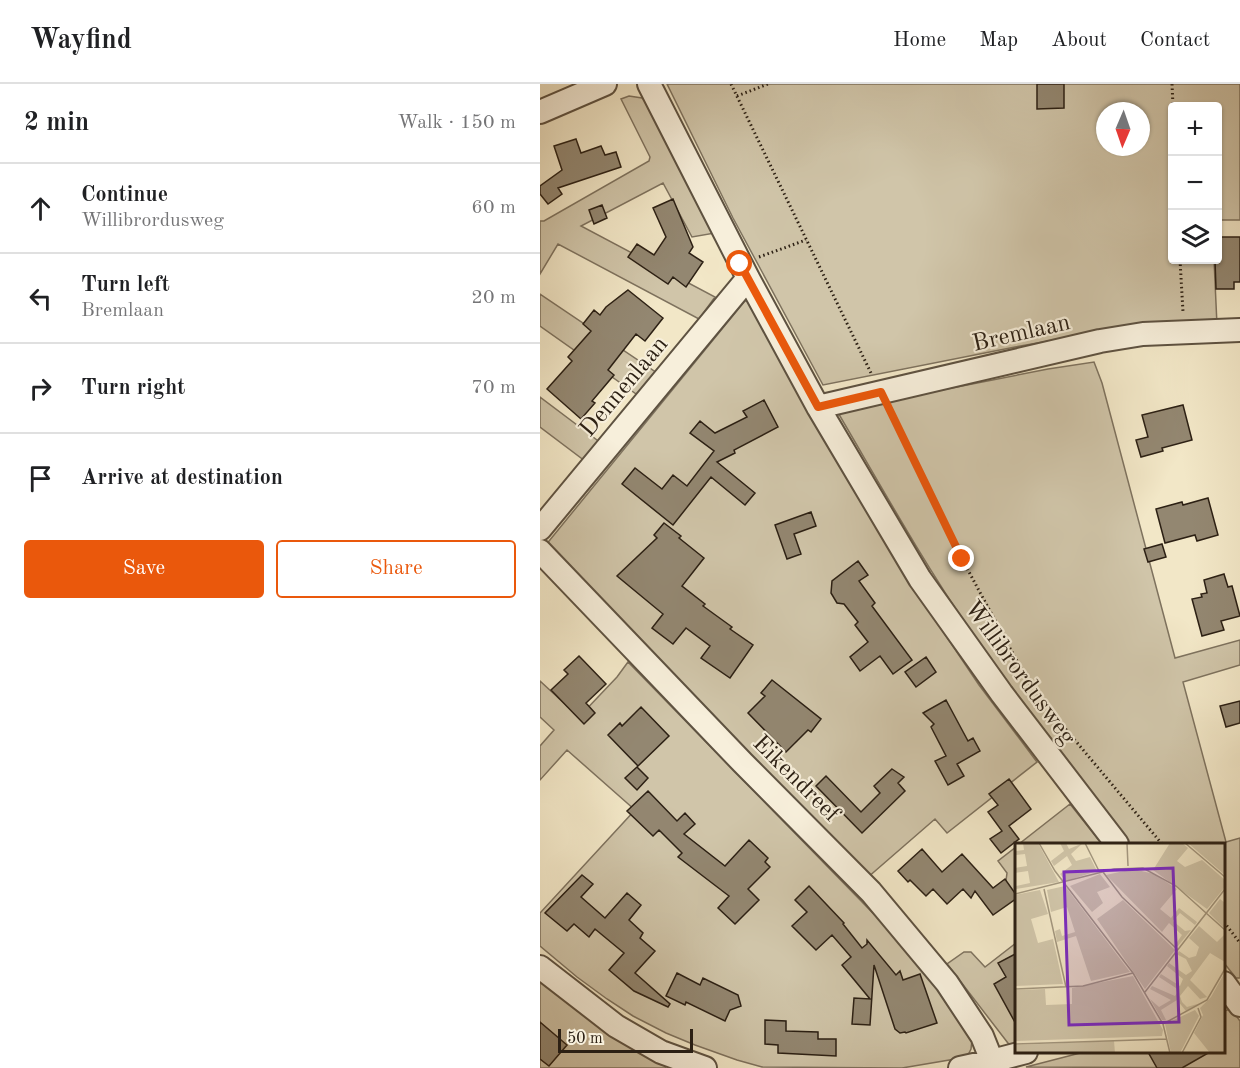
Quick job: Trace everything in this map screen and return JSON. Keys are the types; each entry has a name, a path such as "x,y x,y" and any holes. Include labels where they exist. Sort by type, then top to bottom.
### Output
{"street":[{"path":"540,112 605,84"},
{"name":"Willibrordusweg","path":"649,84 744,271 818,407 920,579 1002,694 1116,843"},
{"name":"Dennenlaan","path":"540,529 744,271"},
{"name":"Bremlaan","path":"818,407 1100,341 1143,334 1240,330"},
{"name":"Eikendreef","path":"540,551 743,763 872,892 947,983 982,1036 1011,1059"},
{"path":"540,967 616,1026 661,1052 705,1068"},
{"path":"960,1068 1011,1059"}],"path":[{"path":"731,84 962,559 1032,689 1161,843"},
{"path":"737,96 768,84"},
{"path":"1172,84 1173,102"},
{"path":"744,271 806,240"},
{"path":"1180,264 1184,332"},
{"path":"1225,922 1240,943"}],"shaded area":[{"path":"667,84 1240,84 1240,220 1222,220 1222,102 1168,102 1168,264 1214,264 1217,325 1134,326 823,385 733,218"},
{"path":"629,96 642,98 648,103 715,233 692,237 663,183 581,226 715,297 699,319 558,244 540,274 540,221 544,221 649,161 650,157 621,99"},
{"path":"540,294 657,373 639,396 540,326"},
{"path":"750,298 928,609 979,685 1037,762 947,833 935,819 867,878 545,546 744,302"},
{"path":"1094,362 1102,383 1175,658 1240,640 1240,665 1183,682 1226,842 1240,838 1240,978 1236,978 1225,964 1225,843 1129,843 1029,714 972,633 919,551 837,411"},
{"path":"540,397 601,443 585,461 540,427"},
{"path":"628,662 904,945 938,987 972,1040 967,1057 902,1068 762,1067 695,1045 633,1016 577,977 540,946 540,913 635,810 567,750 540,780 540,746 554,730 540,717 540,681 579,717"},
{"path":"1070,804 1101,843 1020,843"},
{"path":"1015,848 1015,902 1005,888 1007,873 998,861"},
{"path":"1015,944 1015,1045 1011,1047 947,964 964,952 971,952 985,967"},
{"path":"540,973 670,1059 665,1068 540,1068"},
{"path":"1231,1009 1240,1021 1240,1068 1026,1067 1080,1053 1225,1053 1225,1011"}],"building":[{"path":"1037,84 1064,84 1064,108 1037,109"},
{"path":"576,139 581,153 601,146 605,155 616,152 621,167 558,188 562,194 548,204 540,194 540,186 562,170 554,146"},
{"path":"673,199 693,247 689,253 703,262 686,287 673,277 668,284 628,257 637,244 654,255 666,237 653,208"},
{"path":"602,205 607,218 594,224 589,210"},
{"path":"1222,237 1240,237 1240,282 1234,282 1234,289 1216,289 1215,264 1222,264"},
{"path":"628,290 663,318 645,341 636,334 608,370 614,375 592,401 595,403 581,419 547,389 572,361 568,357 591,331 583,324 594,310 600,315 606,307"},
{"path":"764,400 778,427 734,450 735,453 717,462 755,493 745,505 711,477 673,525 622,484 635,468 662,489 673,475 687,486 714,451 690,433 700,421 715,433 747,417 743,411"},
{"path":"1183,405 1192,440 1162,448 1163,451 1141,457 1136,440 1148,437 1142,415"},
{"path":"1208,498 1218,535 1197,541 1195,535 1165,543 1156,509"},
{"path":"811,512 816,526 794,534 801,554 787,559 775,525"},
{"path":"664,523 704,558 682,586 705,604 703,606 732,627 730,629 753,645 730,678 701,658 710,646 686,628 673,644 652,628 663,614 617,576 657,538 654,535"},
{"path":"1162,544 1166,557 1148,562 1144,549"},
{"path":"858,561 868,575 859,581 875,603 872,606 912,660 893,674 880,656 860,671 850,657 868,642 855,625 858,622 844,604 837,603 831,593 832,581"},
{"path":"1224,574 1228,587 1232,586 1240,616 1221,621 1224,630 1202,636 1192,599 1202,597 1201,594 1207,593 1204,580"},
{"path":"579,656 606,684 586,703 595,713 584,724 551,690 568,674 564,670"},
{"path":"926,657 936,672 916,687 905,672"},
{"path":"772,680 821,719 811,732 808,730 786,752 748,713 765,696 761,693"},
{"path":"946,700 968,741 973,738 980,751 957,764 964,776 948,785 935,761 946,756 931,727 934,724 923,713"},
{"path":"1240,701 1240,723 1226,727 1220,706"},
{"path":"641,707 669,736 638,766 608,735 620,723 622,726"},
{"path":"637,767 648,778 637,790 625,778"},
{"path":"892,769 904,777 898,783 905,791 862,833 816,786 826,776 861,812 880,793 874,786"},
{"path":"1009,779 1031,809 1009,826 1019,839 1001,853 990,839 1002,831 988,812 998,805 989,794"},
{"path":"648,791 677,821 685,813 695,824 684,834 725,866 749,840 768,858 765,862 770,867 748,889 759,900 735,924 718,908 729,896 678,857 682,853 659,830 653,836 627,811"},
{"path":"922,849 942,872 962,854 993,888 1005,879 1015,893 1015,899 993,915 975,891 971,898 963,889 947,904 933,889 926,896 898,871"},
{"path":"582,875 593,884 581,897 605,918 627,893 641,905 629,920 643,933 640,938 655,951 635,973 670,1004 668,1007 634,991 609,970 624,953 595,929 589,937 574,924 567,931 545,913"},
{"path":"809,886 844,923 862,948 867,944 867,940 896,975 900,971 903,980 920,974 937,1023 906,1033 900,1033 895,1029 874,965 870,1025 852,1024 854,998 870,999 842,965 851,957 832,935 816,950 792,926 807,912 795,900"},
{"path":"1015,954 1015,1022 994,984 1006,977 998,963"},
{"path":"677,973 700,985 703,978 738,995 741,1006 730,1010 725,1021 686,1002 685,1005 666,996"},
{"path":"765,1020 786,1021 786,1031 818,1032 818,1039 836,1039 836,1056 778,1053 778,1045 765,1044"},
{"path":"540,1022 567,1045 549,1066 540,1059"},
{"path":"1149,1053 1208,1053 1182,1068 1157,1068"}],"route":[{"path":"740,264 818,407 881,392 962,559"}]}
